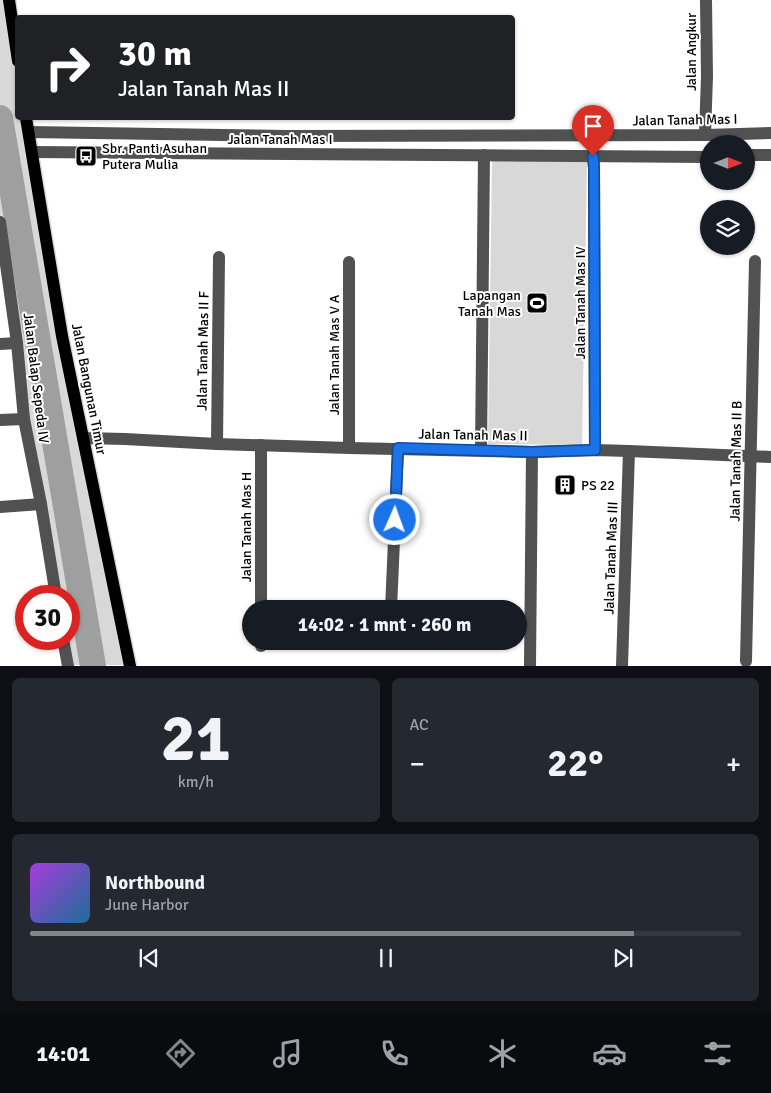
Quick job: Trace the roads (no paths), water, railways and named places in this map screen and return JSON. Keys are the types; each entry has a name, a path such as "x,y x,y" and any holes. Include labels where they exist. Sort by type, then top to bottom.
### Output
{"main road":[{"path":"9,0 15,41"},
{"name":"Jalan Bangunan Timur","path":"26,120 62,336 130,666"}],"street":[{"name":"Jalan Angkur","path":"705,135 707,76 706,0"},
{"name":"Jalan Tanah Mas I","path":"29,132 287,136 700,135"},
{"name":"Jalan Tanah Mas I","path":"705,135 771,134"},
{"name":"Jalan Tanah Mas I","path":"32,152 700,157"},
{"path":"481,450 484,155"},
{"path":"755,156 771,155"},
{"name":"Jalan Tanah Mas IV","path":"593,156 595,450"},
{"name":"Jalan Balap Sepeda IV","path":"0,222 3,267 17,344 24,419 41,504 54,585"},
{"name":"Jalan Tanah Mas II F","path":"217,444 219,257"},
{"name":"Jalan Tanah Mas II B","path":"746,661 754,261"},
{"name":"Jalan Tanah Mas V A","path":"349,262 349,448"},
{"path":"0,344 17,344"},
{"path":"0,420 24,419"},
{"name":"Jalan Tanah Mas II","path":"83,438 349,448 532,452 595,450 771,457"},
{"name":"Jalan Tanah Mas H","path":"261,445 261,600"},
{"path":"391,600 398,448"},
{"name":"Jalan Tanah Mas III","path":"622,666 629,451"},
{"path":"530,666 532,452"},
{"path":"0,507 41,504"},
{"path":"65,650 68,666"}],"waterway":[{"path":"0,118 93,666"}],"place":[{"name":"Sbr. Panti Asuhan Putera Mulia","path":"86,156"},
{"name":"Lapangan Tanah Mas","path":"537,303"},
{"name":"PS 22","path":"565,485"}]}
